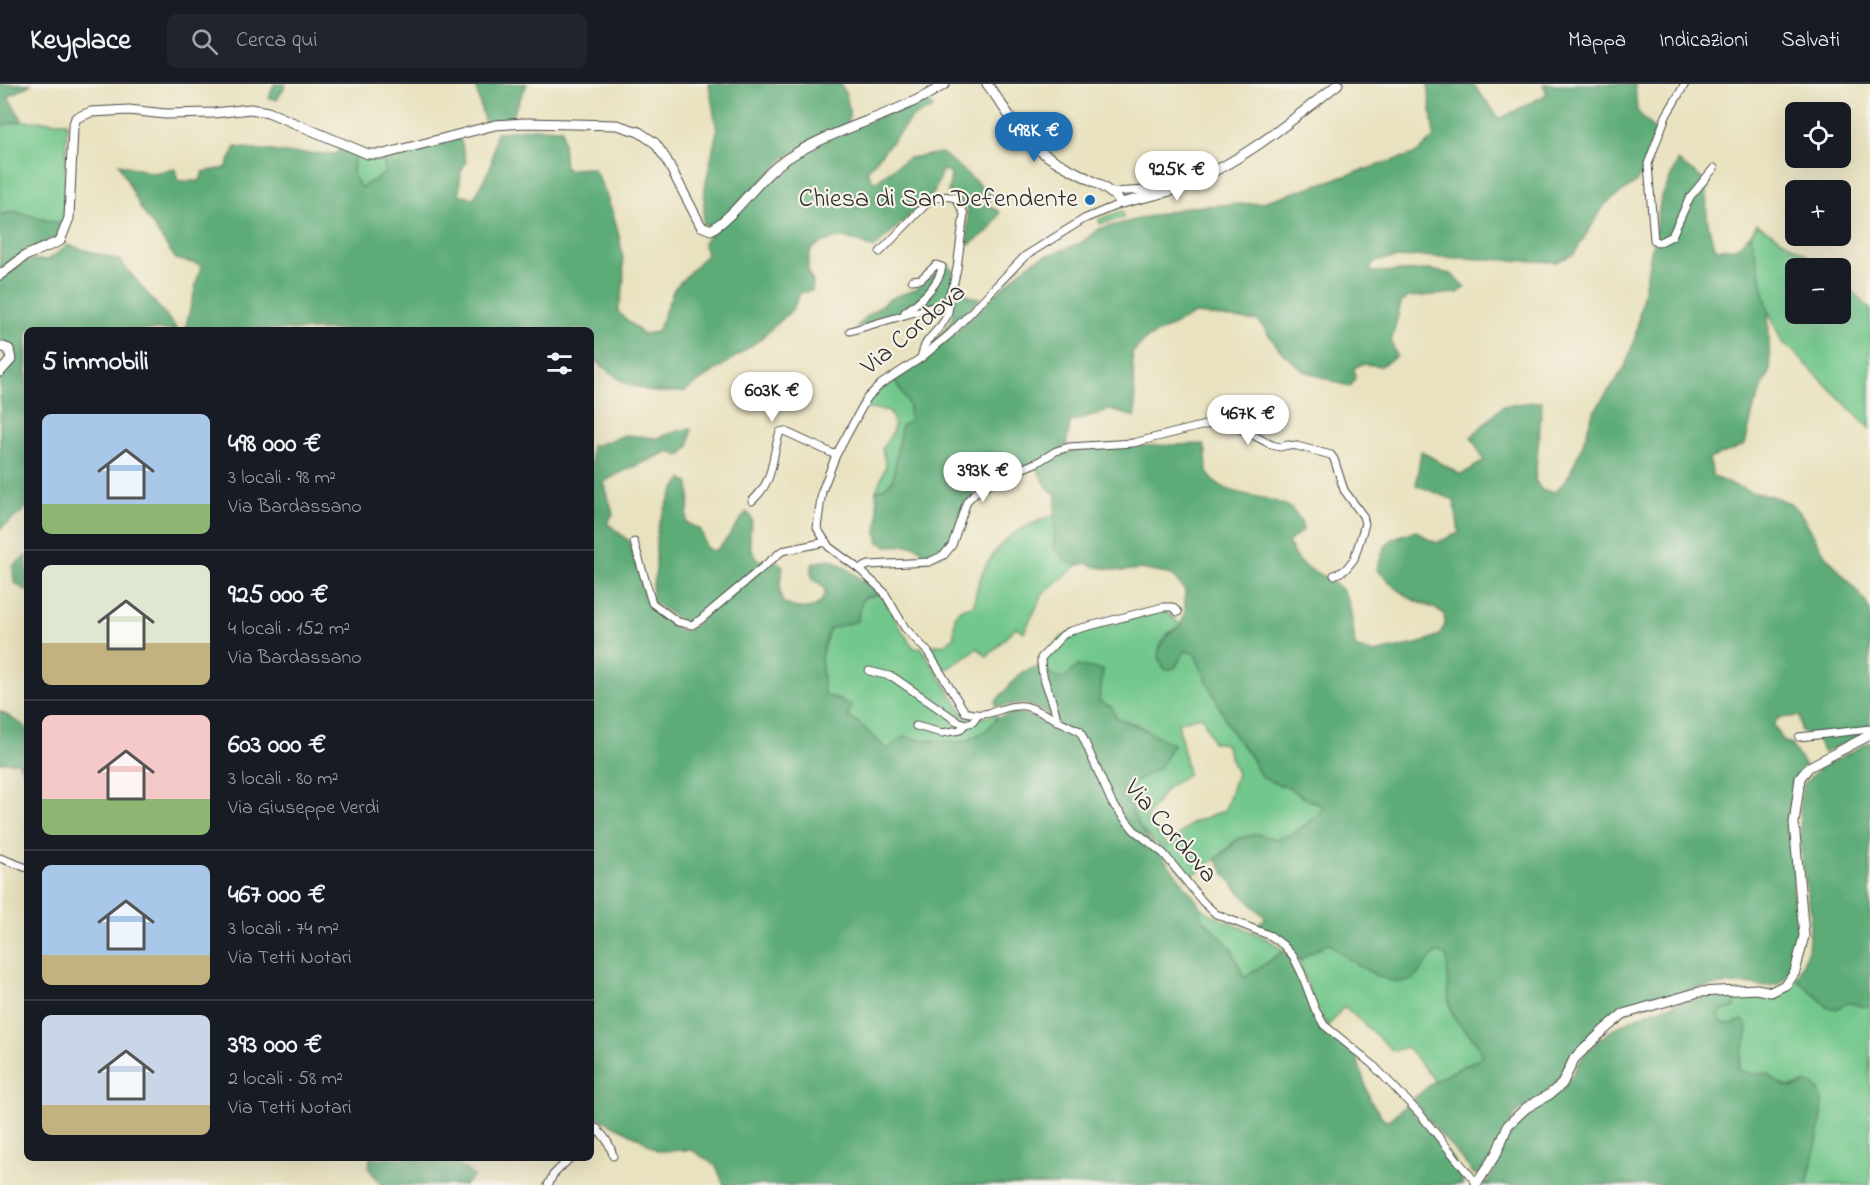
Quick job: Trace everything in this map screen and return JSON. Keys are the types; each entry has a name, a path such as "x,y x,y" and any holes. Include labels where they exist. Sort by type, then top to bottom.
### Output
{"street":[{"path":"0,275 25,256 60,241 69,218 73,127 76,118 91,112 129,111 175,114 250,109 268,112 375,155 399,151 495,125 526,123 617,125 639,132 655,143 666,159 701,226 711,230 725,221 757,183 786,159 822,138 922,99 945,84"},
{"path":"987,84 1016,125 1038,150 1066,169 1111,192 1122,203 1175,189 1221,168 1279,131 1338,84"},
{"path":"1685,84 1666,116 1648,164 1654,240 1658,243 1672,236 1690,197 1714,168"},
{"path":"1111,192 1175,189"},
{"path":"880,252 928,202 936,197 956,198 964,214 957,268 946,303"},
{"name":"Via Cordova","path":"826,542 818,528 822,491 836,455 867,398 881,384 921,358 950,334 1025,256 1084,219 1122,203"},
{"path":"901,315 915,305 928,291 940,276 942,267 936,265 921,279 912,280"},
{"path":"921,358 924,346 929,338 937,333 946,318 949,310 949,305 946,303"},
{"path":"850,331 946,303"},
{"path":"0,346 9,350 11,360 0,372"},
{"path":"859,569 869,565 929,562 944,555 952,545 967,501 976,492 987,484 1038,462 1056,451 1069,447 1133,443 1217,422 1243,430 1272,445 1298,446 1331,455 1344,490 1364,516 1365,524 1354,559 1345,570 1334,575"},
{"path":"752,501 763,491 767,483 780,432 784,431 836,455"},
{"path":"634,542 652,603 678,622 686,625 692,625 700,620 782,551 826,542 829,547 859,569 884,592 905,628 928,652 965,712 978,715 974,722 965,724 960,730 942,733 916,726"},
{"path":"1057,721 1056,707 1044,676 1041,658 1063,635 1079,628 1163,607 1172,608 1178,612"},
{"path":"869,671 893,677 934,707 965,724"},
{"name":"Via Cordova","path":"978,715 1026,706 1080,731 1112,803 1134,830 1164,854 1203,902 1216,914 1271,936 1283,945 1293,956 1324,1025 1372,1064 1420,1114 1477,1184 1493,1159 1508,1125 1526,1108 1562,1084 1575,1059 1623,1014 1699,992 1757,989 1772,992 1787,984 1795,972 1804,936 1794,823 1800,778 1809,767 1870,735"},
{"path":"1799,737 1870,729"},
{"path":"0,858 24,867"},
{"path":"594,1127 611,1145 613,1156"},
{"path":"548,1185 553,1175 567,1161"}],"green space":[{"path":"0,84 31,84 8,97 23,121 0,125"},
{"path":"274,84 286,84 277,100 269,98"},
{"path":"475,84 527,84 509,122 485,124"},
{"path":"709,84 841,84 848,105 847,127 785,157 723,219 710,228 703,224 705,188 717,131"},
{"path":"1428,84 1473,84 1500,119 1547,94 1543,84 1635,84 1637,111 1656,131 1647,161 1636,183 1605,204 1574,254 1557,262 1416,256 1373,263 1370,272 1431,270 1451,274 1465,287 1458,293 1409,297 1401,303 1391,342 1397,356 1381,366 1362,364 1354,368 1355,378 1350,387 1302,370 1279,349 1259,321 1195,314 1146,339 1132,353 1136,417 1110,410 1070,422 1066,447 975,491 951,545 943,554 923,561 922,550 914,545 887,546 879,542 876,491 884,488 893,480 901,426 910,420 909,406 895,380 953,335 1021,270 1036,260 1081,243 1099,229 1187,207 1260,203 1417,153 1434,137"},
{"path":"927,99 933,108 912,118 867,171 874,182 909,158 942,153 993,196 987,205 1000,212 991,229 969,245 966,208 963,202 948,192 951,176 949,172 942,170 934,193 874,248 850,239 838,238 811,249 808,266 813,282 812,291 801,292 791,311 758,341 684,392 653,392 623,382 594,359 594,327 186,327 201,265 176,259 140,207 119,164 153,173 175,169 178,181 200,181 203,172 226,168 236,147 287,153 336,154 339,148 354,155 353,175 361,188 386,173 383,159 460,138 466,161 461,172 459,194 474,198 491,166 496,133 533,128 562,129 565,169 593,168 606,195 617,226 623,258 623,289 618,312 643,334 657,332 674,289 707,254 703,243 754,188 777,168 805,150 856,126"},
{"path":"23,121 67,122 64,217 61,224 13,211 0,215 0,125"},
{"path":"354,155 370,160 383,159 386,173 361,188 353,175"},
{"path":"1678,161 1708,183 1707,217 1716,249 1736,248 1751,234 1768,310 1770,370 1754,407 1745,445 1709,459 1713,477 1751,492 1790,503 1803,517 1824,553 1864,600 1870,611 1870,731 1824,753 1816,738 1801,731 1800,716 1778,718 1774,725 1784,742 1790,743 1805,766 1790,804 1793,891 1798,927 1794,958 1785,977 1775,985 1769,986 1745,984 1711,986 1669,995 1612,1017 1589,1037 1565,1071 1544,1095 1517,1113 1483,1172 1475,1175 1412,1100 1435,1081 1481,1057 1476,1042 1454,1017 1451,1010 1447,957 1439,952 1413,979 1405,982 1394,981 1369,972 1329,943 1304,956 1301,961 1277,937 1255,926 1266,918 1232,883 1216,859 1237,839 1257,834 1276,839 1294,834 1318,816 1323,806 1288,787 1262,778 1252,759 1230,729 1194,653 1185,651 1175,668 1166,670 1161,663 1159,651 1161,645 1169,634 1181,625 1185,611 1185,590 1172,575 1141,569 1122,571 1087,563 1078,565 1068,562 1054,548 1056,495 1048,488 1035,465 1065,452 1112,447 1203,444 1206,452 1207,472 1216,482 1230,490 1281,503 1299,518 1303,530 1288,542 1301,563 1343,591 1351,612 1355,647 1374,653 1421,643 1439,635 1445,625 1444,614 1406,595 1377,570 1385,547 1399,536 1416,531 1436,543 1459,533 1454,500 1416,485 1421,451 1461,475 1484,461 1471,437 1503,406 1542,401 1535,480 1541,490 1556,492 1569,475 1593,413 1625,367 1635,338 1661,199"},
{"path":"13,211 61,224 57,237 24,252 0,270 0,215"},
{"path":"1122,211 1124,218 1100,224 1099,219"},
{"path":"1757,224 1785,242 1785,246 1792,246 1811,258 1785,258 1785,324 1851,324 1851,291 1870,309 1870,429 1792,350 1783,344 1768,310 1751,234"},
{"path":"68,245 119,260 175,327 24,327 24,510 0,529 0,376 14,361 0,343 0,279 26,260 48,260"},
{"path":"947,264 954,271 968,296 980,298 949,332 928,349 929,344 944,331 953,317 951,305 944,301 857,327 867,316 890,299 916,289"},
{"path":"895,380 909,406 910,421 899,437 893,480 884,488 876,491 886,466 882,449 894,426 889,411 862,409 873,395"},
{"path":"691,429 689,446 680,456 669,451 604,482 613,514 607,523 629,541 647,603 674,627 683,631 691,628 772,561 783,566 780,589 783,603 803,609 814,607 819,603 825,591 821,584 813,580 811,572 813,563 830,559 846,568 880,594 863,598 857,621 829,629 821,656 824,694 851,705 848,717 859,723 887,750 904,736 921,740 965,742 987,730 997,718 1016,712 1044,721 1049,714 1023,703 996,707 995,702 1022,672 1037,667 1062,679 1078,666 1103,670 1099,701 1112,707 1116,718 1138,726 1173,744 1160,767 1122,792 1141,829 1203,909 1200,916 1231,948 1244,978 1284,951 1290,957 1311,1009 1330,1037 1355,1053 1371,1102 1386,1122 1406,1105 1455,1161 1463,1185 724,1185 716,1166 692,1150 658,1151 639,1138 594,1116 594,445 625,435 657,438"},
{"path":"682,479 689,484 690,498 686,522 701,530 706,548 714,551 718,548 747,512 752,519 751,547 760,561 766,561 690,623 684,623 653,602 652,596 656,571 658,527"},
{"path":"1056,515 1054,548 1068,562 1078,565 1043,594 1024,632 1016,627 987,657 978,648 944,671 927,646 946,644 954,637 955,616 960,610 973,606 983,573 997,549 1016,532"},
{"path":"24,557 24,589 14,582 13,566"},
{"path":"880,594 914,648 921,647 963,713 975,718 996,714 997,718 987,730 964,742 921,740 904,736 887,750 859,723 848,717 851,705 824,694 821,656 829,629 857,621 863,598"},
{"path":"1164,610 1181,625 1168,633 1159,652 1194,653 1262,778 1288,787 1323,806 1318,816 1285,838 1276,839 1257,834 1237,839 1216,859 1187,879 1166,853 1141,828 1122,792 1160,767 1173,744 1137,724 1116,718 1099,701 1103,671 1062,679 1043,670 1042,659 1063,636","holes":["1202,716 1213,742 1225,744 1237,774 1225,810 1192,823 1167,846 1146,818 1167,788 1188,774 1178,722"]},
{"path":"0,711 24,726 24,772 18,762 0,762"},
{"path":"1870,742 1870,1006 1847,1003 1837,1009 1828,1007 1797,979 1808,950 1811,914 1801,855 1800,799 1804,784 1818,769"},
{"path":"1203,909 1265,938 1284,951 1244,979 1231,948 1200,916"},
{"path":"1329,943 1348,959 1358,964 1412,979 1430,956 1439,951 1447,957 1453,1010 1459,1024 1477,1043 1481,1057 1435,1081 1407,1047 1393,1051 1344,1006 1328,1027 1317,1009 1298,960"},
{"path":"1797,979 1828,1007 1851,1002 1861,1006 1870,1006 1870,1185 1807,1185 1822,1117 1819,1090 1806,1083 1790,1087 1777,1082 1768,1074 1753,1074 1738,1070 1745,1043 1743,1020 1726,1024 1718,1018 1721,1012 1736,1000 1730,997 1777,995"},
{"path":"1716,996 1736,1000 1735,1007 1721,1012 1718,1018 1721,1021 1729,1024 1743,1020 1748,1025 1738,1070 1753,1074 1768,1074 1778,1083 1791,1088 1811,1084 1820,1093 1822,1117 1807,1185 1484,1185 1496,1169 1505,1143 1514,1128 1564,1087 1585,1054 1597,1041 1628,1021 1663,1007"},
{"path":"370,1161 453,1161 474,1176 465,1185 382,1185 369,1169"}],"place":[{"name":"Chiesa di San Defendente","path":"1090,200"}]}
